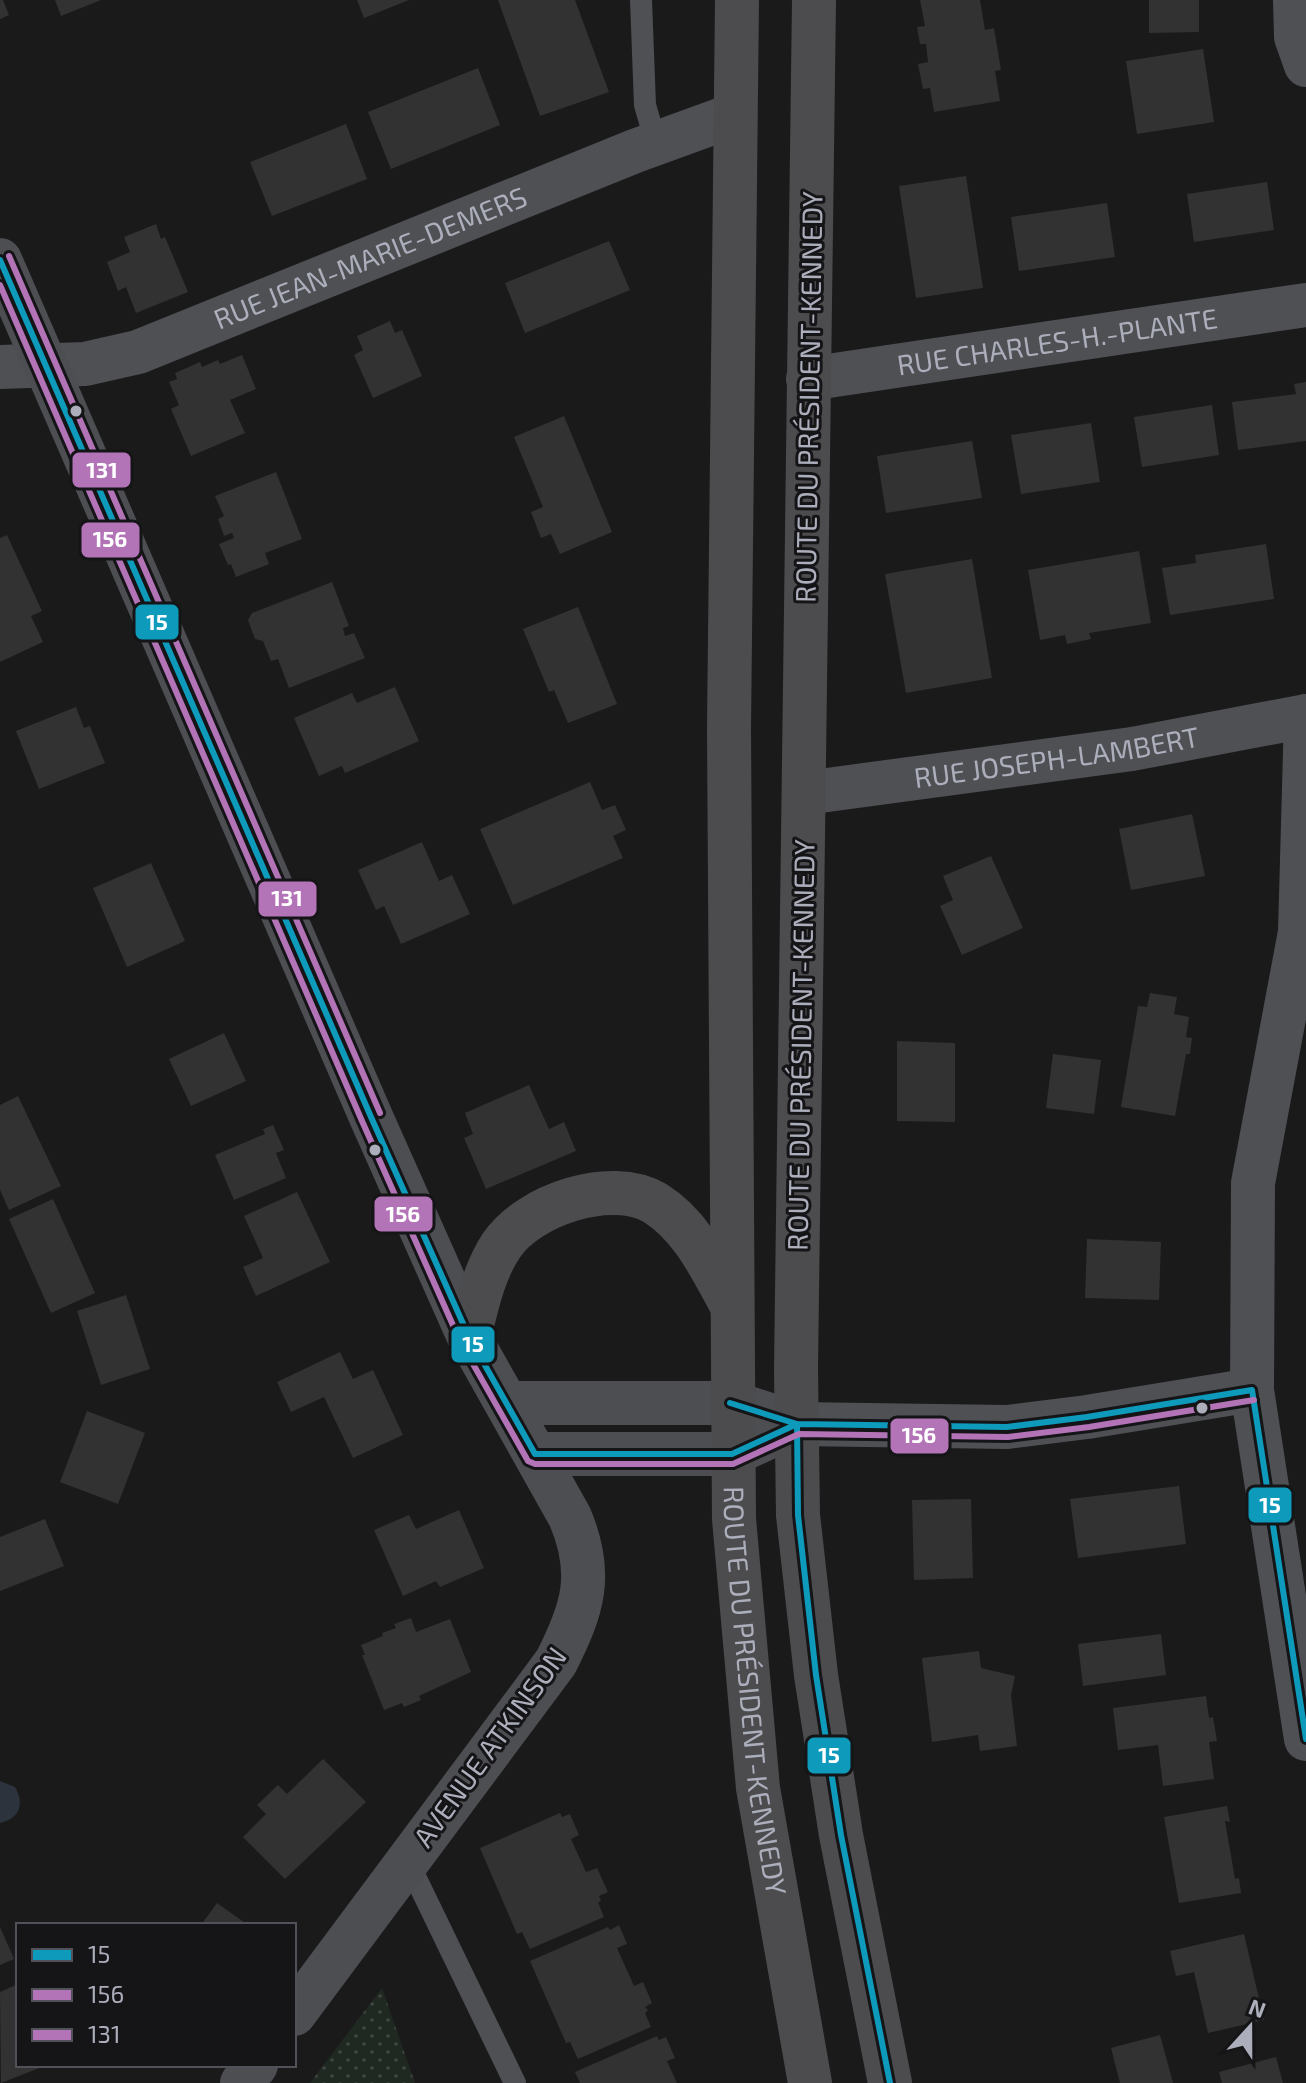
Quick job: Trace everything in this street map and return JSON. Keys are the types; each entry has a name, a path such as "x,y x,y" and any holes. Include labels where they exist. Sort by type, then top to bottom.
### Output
{"main road":[{"name":"ROUTE DU PRÉSIDENT-KENNEDY","path":"737,0 729,728 734,1519 758,1788 810,2083"},
{"name":"ROUTE DU PRÉSIDENT-KENNEDY","path":"814,0 798,1515 816,1675 841,1835 890,2083"},
{"path":"469,1337 480,1290 504,1242 531,1218 573,1198 609,1193 635,1195 654,1203 675,1219 697,1243 733,1308"}],"street":[{"path":"1295,0 1296,37 1306,65"},
{"name":"RUE JEAN-MARIE-DEMERS","path":"0,367 85,364 138,352 656,143 734,115"},
{"path":"0,260 364,1103 469,1337 506,1403 733,1403 797,1424 1007,1427 1252,1390"},
{"name":"RUE CHARLES-H.-PLANTE","path":"808,379 1306,305"},
{"path":"1306,716 1300,932 1253,1183 1252,1390 1306,1739"},
{"name":"RUE JOSEPH-LAMBERT","path":"805,793 1132,749 1306,716"},
{"name":"AVENUE ATKINSON","path":"296,2011 556,1662 576,1624 584,1587 582,1544 506,1403"},
{"path":"535,1454 732,1454 797,1424"},
{"path":"242,2083 254,2067"}],"lane":[{"path":"641,0 645,105 656,143"},
{"path":"408,1862 515,2083"}],"shaded area":[{"path":"0,1781 15,1787 20,1805 12,1818 0,1823"},
{"path":"382,1988 415,2083 310,2083"}],"building":[{"path":"0,0 3,0 9,15 0,19"},
{"path":"55,0 101,0 61,16"},
{"path":"357,0 409,0 364,18"},
{"path":"498,0 575,0 609,92 540,116"},
{"path":"920,0 980,0 985,30 994,28 1001,70 995,71 1000,101 934,112 930,88 923,89 918,64 928,62 926,44 920,44 917,27 925,26"},
{"path":"1149,0 1199,0 1199,32 1149,33"},
{"path":"1203,49 1214,122 1137,134 1126,61"},
{"path":"478,68 500,125 391,169 368,112"},
{"path":"346,124 367,179 272,216 250,162"},
{"path":"966,176 983,288 916,298 899,186"},
{"path":"1267,182 1274,230 1194,242 1187,194"},
{"path":"1107,203 1115,257 1019,271 1011,217"},
{"path":"156,224 161,239 165,237 188,292 136,313 126,287 118,291 107,262 130,252 124,237"},
{"path":"609,241 630,290 525,333 505,283"},
{"path":"390,321 395,333 402,330 422,376 373,398 354,355 363,350 357,336"},
{"path":"242,355 256,389 230,400 245,433 191,456 171,409 179,405 169,382 177,379 175,373 200,362 202,367 218,360 220,364"},
{"path":"1306,382 1306,441 1238,450 1232,402 1296,394 1294,384"},
{"path":"1212,405 1219,455 1142,467 1134,417"},
{"path":"564,416 612,532 560,554 551,534 541,538 531,512 543,507 514,437"},
{"path":"1091,423 1100,482 1021,494 1011,435"},
{"path":"972,441 982,498 886,513 877,456"},
{"path":"276,472 302,539 265,553 269,564 236,577 219,544 234,538 232,533 224,536 218,519 224,516 215,496"},
{"path":"7,535 42,611 31,616 43,642 0,662 0,538"},
{"path":"1266,544 1274,599 1170,615 1162,568 1196,563 1195,555"},
{"path":"1139,551 1151,623 1089,633 1091,639 1067,644 1065,635 1040,640 1028,570"},
{"path":"972,559 992,678 906,693 885,574"},
{"path":"332,582 349,626 343,628 345,636 354,633 365,658 289,688 278,659 271,661 263,641 255,639 248,620 252,613"},
{"path":"578,607 617,704 568,723 554,690 549,692 523,629"},
{"path":"395,687 419,741 345,773 342,766 319,776 294,718 352,693 357,703"},
{"path":"76,707 84,728 90,726 105,763 39,789 16,731"},
{"path":"590,782 602,810 615,805 626,830 613,836 623,858 513,905 480,829"},
{"path":"1192,814 1205,876 1131,890 1119,829"},
{"path":"422,842 439,881 452,875 470,914 401,944 384,906 376,910 358,870"},
{"path":"991,856 1023,928 962,955 940,906 953,900 943,876"},
{"path":"151,863 185,941 127,967 93,888"},
{"path":"1150,993 1177,997 1174,1014 1189,1017 1186,1037 1192,1038 1190,1054 1186,1054 1175,1116 1121,1107 1138,1006 1147,1007"},
{"path":"224,1033 246,1081 191,1106 169,1059"},
{"path":"897,1041 955,1043 955,1122 897,1121"},
{"path":"1053,1054 1101,1060 1094,1114 1046,1108"},
{"path":"529,1085 549,1129 564,1122 576,1151 486,1189 464,1138 473,1134 465,1113"},
{"path":"18,1096 61,1186 9,1210 0,1190 0,1105"},
{"path":"273,1125 284,1150 276,1153 286,1178 234,1200 215,1155 265,1134 263,1129"},
{"path":"297,1192 330,1262 256,1296 243,1267 263,1258 244,1216"},
{"path":"53,1199 95,1293 51,1313 9,1219"},
{"path":"1087,1239 1161,1242 1159,1300 1085,1298"},
{"path":"126,1295 150,1369 101,1385 77,1311"},
{"path":"340,1352 353,1379 373,1370 403,1435 353,1458 324,1397 291,1412 277,1382"},
{"path":"87,1411 145,1433 118,1504 60,1482"},
{"path":"1179,1486 1186,1544 1078,1558 1070,1499"},
{"path":"971,1499 973,1578 914,1580 912,1500"},
{"path":"459,1510 484,1568 440,1587 436,1581 403,1596 374,1530 409,1515 416,1529"},
{"path":"45,1519 64,1566 0,1591 0,1537"},
{"path":"411,1618 416,1632 450,1619 471,1672 419,1696 421,1700 384,1710 361,1645 396,1628 394,1624"},
{"path":"1161,1634 1166,1675 1083,1686 1078,1644"},
{"path":"979,1651 981,1668 1015,1676 1011,1695 1017,1746 980,1751 978,1735 932,1742 922,1658"},
{"path":"1206,1696 1217,1741 1209,1742 1214,1779 1163,1786 1158,1745 1118,1750 1113,1708"},
{"path":"323,1759 366,1802 285,1879 243,1837 266,1814 257,1805 278,1785 287,1794"},
{"path":"1227,1806 1230,1822 1225,1821 1235,1879 1239,1878 1241,1893 1179,1903 1164,1817"},
{"path":"560,1813 562,1817 570,1814 579,1835 571,1839 586,1872 597,1868 608,1892 599,1896 601,1901 598,1902 604,1917 530,1949 522,1932 517,1934 480,1848"},
{"path":"217,1903 245,1923 202,1923"},
{"path":"619,1925 627,1944 617,1948 634,1986 643,1982 652,2003 645,2007 651,2027 578,2059 570,2042 566,2043 530,1961"},
{"path":"0,1927 14,1959 0,1965"},
{"path":"1244,1934 1264,2020 1208,2033 1194,1972 1176,1976 1170,1951"},
{"path":"16,1985 16,2067 42,2067 1,2083 0,1992"},
{"path":"1160,2035 1173,2083 1120,2083 1111,2048"},
{"path":"657,2036 659,2040 666,2037 675,2058 667,2061 677,2083 580,2083 575,2072"},
{"path":"1276,2057 1283,2083 1222,2083 1219,2072"}],"transit line":[{"name":"131","path":"9,256 380,1113"},
{"name":"15","path":"0,260 469,1337 535,1454 732,1454 797,1424"},
{"name":"156","path":"0,285 460,1341 528,1461 535,1464 733,1464 799,1434 1008,1437 1254,1400"},
{"name":"15","path":"1252,1390 1306,1739"},
{"name":"15","path":"730,1403 797,1424 1007,1427 1252,1390"},
{"name":"15","path":"797,1424 798,1515 816,1675 841,1835 890,2083"}]}
